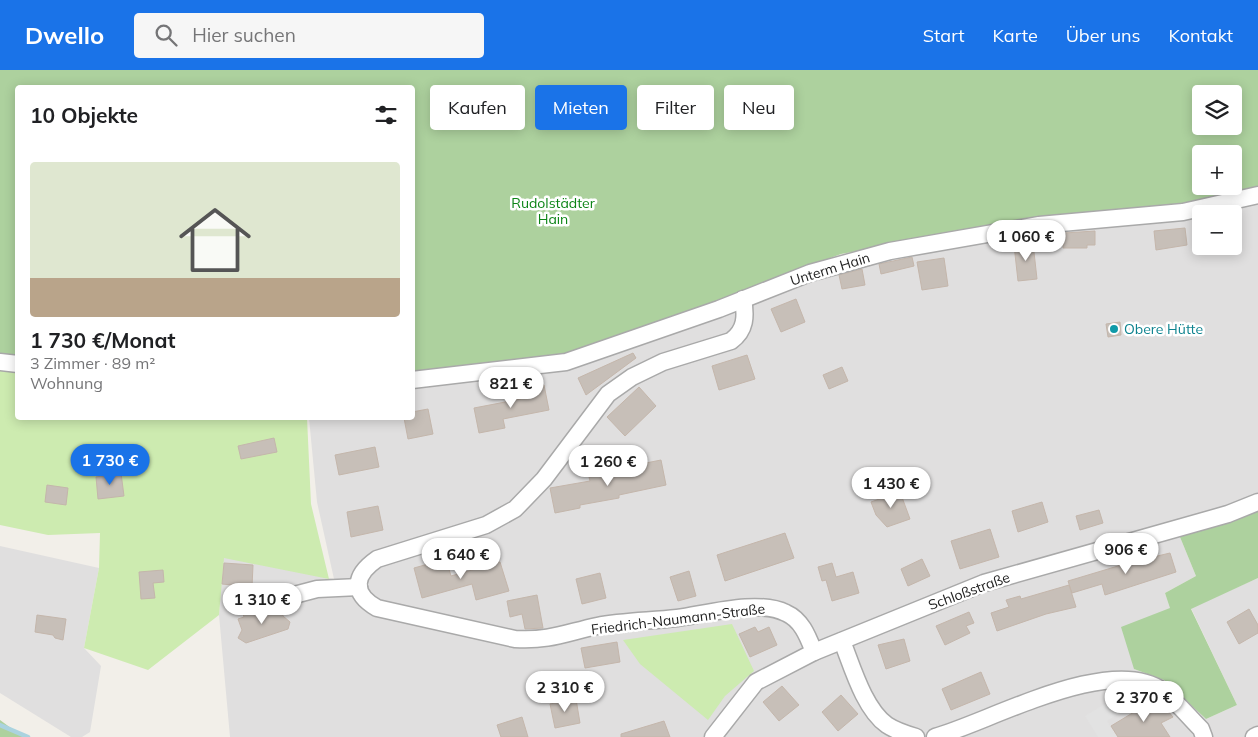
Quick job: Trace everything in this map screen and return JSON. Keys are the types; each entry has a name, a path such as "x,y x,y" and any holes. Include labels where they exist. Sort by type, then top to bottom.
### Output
{"street":[{"name":"Unterm Hain","path":"415,380 566,362 744,299 810,273 890,251 1040,225 1184,212 1258,195"},
{"path":"260,604 318,589 359,587 359,579 367,566 377,559 486,524 515,509 544,479 608,394 632,377 663,362 737,336 742,330 746,315 744,299"},
{"path":"0,362 15,364"},
{"name":"Schloßstraße","path":"713,737 756,682 814,652 984,583 1228,514 1258,502"},
{"name":"Friedrich-Naumann-Straße","path":"359,587 364,601 376,608 515,639 534,640 547,640 598,626 726,610 770,608 788,613 800,623 814,652"},
{"path":"842,641 862,690 874,710 886,725 916,737"},
{"path":"935,737 962,729 1049,693 1092,682 1132,680 1162,690 1201,729 1204,737"},
{"path":"1254,737 1258,735"}],"shaded area":[{"path":"1258,199 1258,510 1180,537 1196,576 1165,593 1171,608 1134,669 1164,680 1206,719 1237,705 1191,608 1258,578 1258,737 230,737 219,615 223,557 334,579 317,502 309,420 415,420 415,385 545,369 805,279 941,245 1192,209 1192,255 1242,255 1242,205 1217,205"},
{"path":"0,546 99,568 84,648 101,666 90,732 82,737 71,737 0,693"},
{"path":"1130,689 1138,701 1107,721 1117,737 1098,737 1085,716"}],"green space":[{"name":"Rudolstädter Hain","path":"0,70 1258,70 1258,188 1242,192 1242,145 1192,145 1192,195 1231,195 1192,205 922,239 841,254 603,343 544,359 415,375 415,85 15,85 15,359 0,355"},
{"path":"0,370 15,372 15,420 307,420 311,504 329,579 224,558 219,615 148,670 84,648 99,568 100,533 48,535 0,525"},
{"path":"1258,510 1258,578 1191,609 1237,705 1206,719 1164,680 1134,669 1121,627 1170,608 1165,593 1196,576 1180,537"},
{"path":"732,624 754,671 725,696 708,720 640,664 623,640"},
{"path":"0,720 23,737 0,737"}],"building":[{"path":"1185,228 1187,245 1156,250 1154,231"},
{"path":"1095,231 1095,245 1087,245 1087,248 1063,248 1064,233"},
{"path":"1033,243 1037,279 1018,281 1014,245"},
{"path":"912,257 914,266 881,274 879,264"},
{"path":"944,258 948,286 922,290 917,262"},
{"path":"862,269 865,285 842,289 839,275"},
{"path":"796,299 805,322 781,332 771,309"},
{"name":"Obere Hütte","path":"1120,322 1121,335 1108,337 1106,324"},
{"path":"633,353 636,358 586,395 578,378"},
{"path":"747,355 755,379 719,390 712,366"},
{"path":"842,367 848,381 829,389 823,375"},
{"path":"544,385 549,410 503,419 505,428 479,433 474,408 521,399 519,390"},
{"path":"639,387 656,406 625,436 607,417"},
{"path":"428,409 433,434 408,439 404,420 415,420 415,411"},
{"path":"274,438 277,452 241,459 238,446"},
{"path":"375,447 379,467 339,475 335,455"},
{"path":"661,460 666,485 619,495 619,498 580,505 580,508 555,513 550,488 590,481 589,477 636,469 636,465"},
{"path":"121,473 124,496 98,499 96,477"},
{"path":"47,485 68,488 66,505 45,502"},
{"path":"899,489 910,519 887,527 876,515 871,502 885,497 883,494"},
{"path":"1042,502 1048,522 1018,532 1012,511"},
{"path":"378,506 383,530 351,537 347,512"},
{"path":"1099,510 1103,523 1080,530 1076,516"},
{"path":"990,529 999,557 960,569 951,541"},
{"path":"785,533 794,558 725,581 717,555"},
{"path":"1170,553 1176,572 1105,595 1102,584 1072,593 1068,581"},
{"path":"446,559 451,576 500,562 509,591 476,600 472,584 422,598 414,568"},
{"path":"922,559 930,576 908,586 901,569"},
{"path":"224,563 253,565 252,587 222,584"},
{"path":"832,563 836,577 853,572 859,593 832,601 826,580 822,581 818,567"},
{"path":"163,570 164,582 153,583 155,598 141,599 139,572"},
{"path":"689,571 696,596 678,601 670,577"},
{"path":"600,573 606,598 582,604 576,579"},
{"path":"1069,585 1076,607 1046,614 997,631 991,613 1009,607 1006,600 1020,596 1021,599"},
{"path":"537,595 543,628 525,629 522,614 510,617 507,601"},
{"path":"281,609 283,616 290,622 288,629 246,643 238,638 242,630 238,619 244,617 243,614 253,611 263,614"},
{"path":"1249,609 1258,625 1258,633 1239,644 1227,622"},
{"path":"969,612 974,623 966,626 970,633 945,645 936,626"},
{"path":"37,615 66,619 63,640 55,638 53,635 35,632"},
{"path":"755,627 758,632 769,627 777,645 750,657 739,634"},
{"path":"904,639 910,661 886,669 878,645"},
{"path":"617,642 620,662 585,668 581,648"},
{"path":"981,672 990,694 951,710 942,689"},
{"path":"782,686 799,705 779,721 763,702"},
{"path":"841,695 858,714 838,731 822,712"},
{"path":"576,699 580,723 555,728 550,704"},
{"path":"1160,702 1173,717 1161,723 1170,737 1118,737 1111,726 1149,703 1152,707"},
{"path":"522,717 528,737 501,737 497,725"},
{"path":"664,721 670,737 621,737 621,734"}],"waterway":[{"path":"0,725 28,737"}],"place":[{"name":"Obere Hütte","path":"1114,329"}]}
